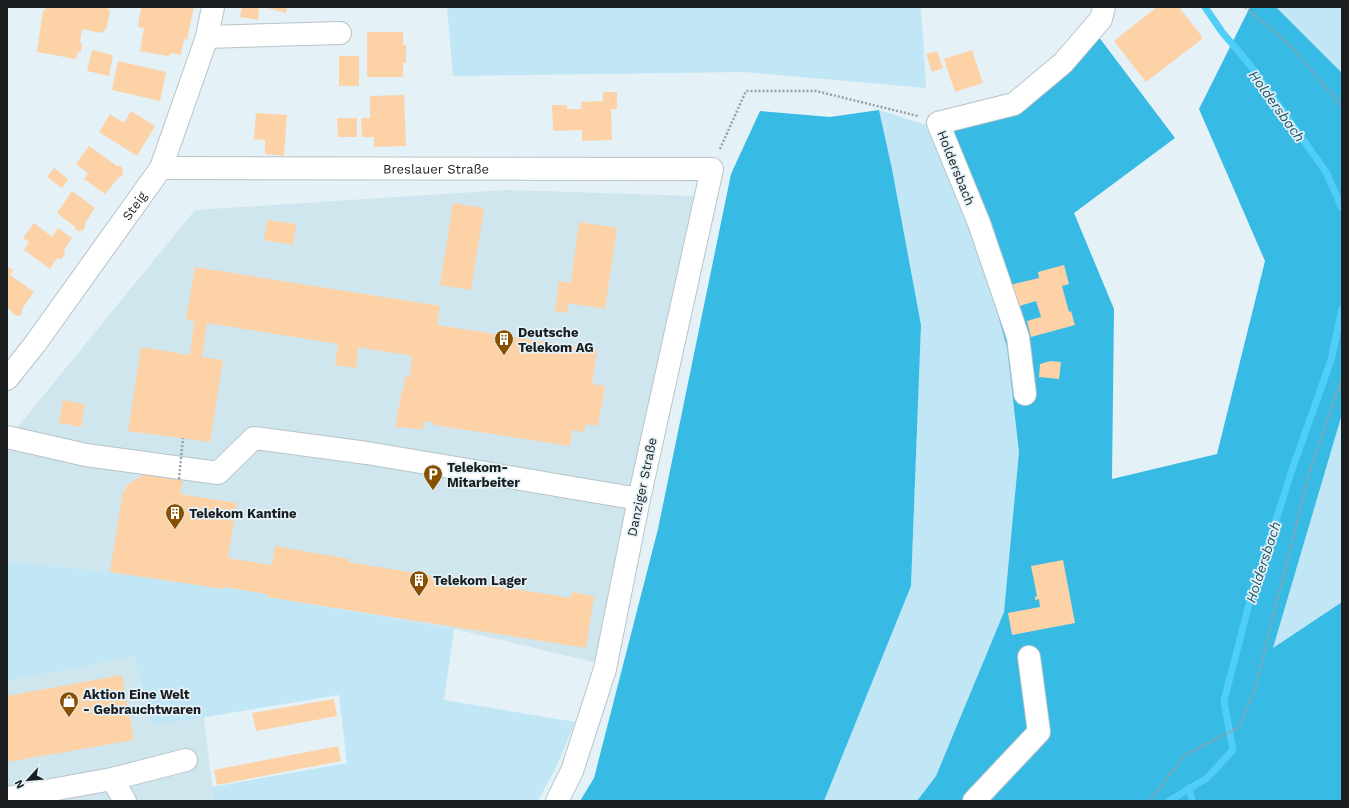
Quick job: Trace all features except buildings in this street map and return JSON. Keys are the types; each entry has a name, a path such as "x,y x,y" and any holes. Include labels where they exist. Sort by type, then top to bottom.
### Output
{"street":[{"name":"Steig","path":"7,379 35,344 161,168 207,37 214,7"},
{"name":"Holdersbach","path":"1025,394 1018,337 979,223 938,123 1014,104 1063,63 1101,19 1104,7"},
{"path":"207,37 340,33"},
{"name":"Breslauer Straße","path":"161,168 712,169"},
{"name":"Danziger Straße","path":"558,801 572,771 606,669 639,499 712,169"},
{"path":"7,437 86,455 218,473 254,438 367,453 639,499"},
{"path":"974,801 1039,732 1030,657"},
{"path":"7,798 112,779 186,760"},
{"path":"112,779 125,801"}],"path":[{"path":"1244,7 1290,45 1342,106"},
{"path":"712,169 746,91 816,91 910,113 938,123"},
{"path":"1149,801 1185,755 1239,727 1255,689 1311,467 1342,378"},
{"path":"178,479 183,438"}],"shaded area":[{"path":"447,7 921,7 926,88 744,72 453,76"},
{"path":"1250,7 1276,7 1342,73 1342,414 1273,648 1342,602 1342,801 917,801 936,776 1004,612 1019,452 1007,347 972,224 933,127 1019,109 1098,36 1175,138 1074,213 1114,309 1112,479 1217,454 1265,261 1199,109"},
{"path":"1276,7 1342,7 1342,73"},
{"path":"879,110 933,127 972,224 1007,347 1019,452 1004,612 936,776 917,801 824,801 911,586 921,325 892,169"},
{"path":"879,110 892,169 921,325 911,586 824,801 580,801 594,778 658,529 731,174 760,111 830,117"},
{"path":"506,190 697,196 597,663 454,629 267,597 267,594 224,587 204,718 214,801 7,801 7,440 195,210"},
{"path":"1342,414 1342,602 1273,648"},
{"path":"7,562 110,572 223,589 224,587 267,594 267,597 454,629 444,700 575,722 558,763 538,801 214,801 212,787 347,763 339,695 152,726 134,656 7,681"}],"waterway":[{"name":"Holdersbach","path":"1205,7 1222,32 1250,65 1326,172 1342,208"},
{"name":"Holdersbach","path":"1169,801 1207,778 1233,750 1224,701 1250,600 1293,467 1331,360 1342,309"},
{"name":"Holdersbach","path":"1189,788 1192,801"}],"place":[{"name":"Deutsche Telekom AG","path":"504,356"},
{"name":"Telekom- Mitarbeiter","path":"433,491"},
{"name":"Telekom Kantine","path":"175,530"},
{"name":"Telekom Lager","path":"419,597"},
{"name":"Aktion Eine Welt - Gebrauchtwaren","path":"69,718"}]}
